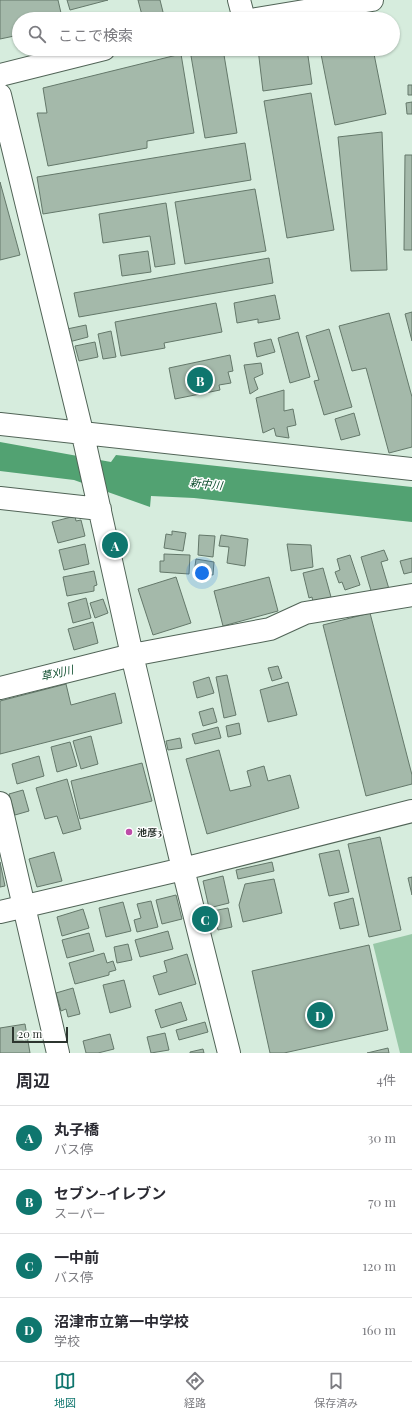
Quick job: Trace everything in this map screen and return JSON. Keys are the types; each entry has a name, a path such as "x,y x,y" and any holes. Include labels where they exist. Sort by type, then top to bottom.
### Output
{"street":[{"path":"240,0 243,12"},
{"path":"299,12 372,0"},
{"path":"0,75 76,56"},
{"path":"0,95 84,439 132,655 183,869 229,1053"},
{"path":"0,424 84,439 412,469"},
{"path":"0,498 97,499"},
{"path":"0,688 132,655 270,629 306,613 412,595"},
{"path":"0,802 23,907 58,1053"},
{"path":"0,912 183,869 412,811"}],"shaded area":[{"path":"412,934 412,1053 400,1053 373,944"}],"water":[{"name":"新中川","path":"0,442 111,462 116,455 412,487 412,522 194,498 151,496 150,507 74,480 0,471"}],"building":[{"path":"0,0 58,0 61,12 12,12 12,36 0,39"},
{"path":"67,0 108,0 70,10"},
{"path":"138,0 160,0 163,12 141,12"},
{"path":"173,56 181,56 194,133 147,141 147,148 48,166 37,113 47,113 43,88"},
{"path":"191,56 224,56 237,133 205,138"},
{"path":"259,56 308,56 312,84 263,91"},
{"path":"321,56 374,56 386,114 335,125"},
{"path":"408,85 412,85 412,95 408,95"},
{"path":"311,93 334,230 287,238 264,101"},
{"path":"412,102 412,114 407,114 406,103"},
{"path":"382,132 387,270 351,271 338,137"},
{"path":"245,143 251,180 43,214 37,177"},
{"path":"405,155 412,155 412,250 404,250"},
{"path":"0,182 20,255 0,260"},
{"path":"255,189 266,251 185,264 175,202"},
{"path":"166,203 175,264 155,267 150,236 103,243 99,214"},
{"path":"148,251 151,272 122,276 119,255"},
{"path":"269,258 273,283 79,317 74,293"},
{"path":"275,295 280,319 258,323 258,319 237,323 234,303"},
{"path":"216,303 222,332 164,343 165,348 121,356 115,322"},
{"path":"412,312 412,341 405,314"},
{"path":"389,313 412,397 412,447 389,453 366,368 352,371 339,326"},
{"path":"86,325 88,337 69,342 67,329"},
{"path":"329,329 352,407 324,415 314,381 319,380 306,336"},
{"path":"111,331 116,357 103,359 98,334"},
{"path":"298,332 310,377 290,383 278,338"},
{"path":"271,339 275,352 257,357 254,343"},
{"path":"95,342 98,357 79,361 75,346"},
{"path":"230,355 233,371 228,372 231,383 219,385 220,390 175,399 169,368"},
{"path":"261,363 263,374 254,378 258,389 250,394 244,365"},
{"path":"284,390 284,411 293,409 296,425 287,427 289,438 276,436 274,428 263,433 256,398"},
{"path":"354,413 360,435 341,440 335,419"},
{"path":"75,516 76,521 81,520 85,536 58,543 52,522"},
{"path":"172,531 186,533 183,551 164,548 166,534 172,535"},
{"path":"199,535 215,536 213,557 198,555"},
{"path":"221,535 248,539 245,566 227,563 229,547 219,546"},
{"path":"85,544 89,564 64,570 59,550"},
{"path":"287,544 311,545 313,567 291,571"},
{"path":"384,550 388,560 381,562 389,589 372,594 361,557"},
{"path":"164,554 190,555 189,574 160,572 160,561 164,561"},
{"path":"350,555 360,585 345,590 342,582 339,583 335,572 340,570 337,559"},
{"path":"412,558 412,572 404,574 400,561"},
{"path":"196,559 214,562 213,575 194,573"},
{"path":"323,568 331,597 313,602 312,597 309,598 303,573"},
{"path":"94,571 97,585 94,586 94,591 67,596 63,577"},
{"path":"176,577 191,623 153,635 138,589"},
{"path":"269,577 278,611 223,626 214,591"},
{"path":"86,598 91,618 73,623 68,603"},
{"path":"103,599 108,613 95,618 90,603"},
{"path":"370,613 412,775 412,784 366,796 323,625"},
{"path":"93,622 98,643 74,650 68,629"},
{"path":"278,666 282,678 272,681 268,668"},
{"path":"227,675 236,715 224,718 216,677"},
{"path":"209,677 214,693 197,698 193,682"},
{"path":"288,682 297,715 268,722 260,690"},
{"path":"66,684 71,705 115,693 122,723 0,754 0,701"},
{"path":"213,708 217,722 203,726 199,712"},
{"path":"239,723 241,734 228,737 226,726"},
{"path":"218,727 221,738 195,744 192,734"},
{"path":"91,736 98,764 81,769 73,741"},
{"path":"180,738 182,748 168,750 166,741"},
{"path":"70,742 77,766 57,772 51,747"},
{"path":"219,750 230,791 251,786 247,771 264,766 268,781 290,775 299,808 207,834 186,759"},
{"path":"39,756 44,776 17,784 12,764"},
{"path":"142,763 152,801 80,819 71,781"},
{"path":"67,779 81,829 63,834 57,816 45,819 36,788"},
{"path":"23,790 29,811 15,815 9,794"},
{"path":"380,837 401,930 369,937 348,844"},
{"path":"339,850 349,892 329,896 319,854"},
{"path":"54,852 62,881 37,887 29,859"},
{"path":"0,862 5,886 0,887"},
{"path":"272,862 274,871 238,879 236,870"},
{"path":"223,876 229,903 209,908 203,881"},
{"path":"412,877 412,895 408,878"},
{"path":"274,879 282,913 243,922 239,905 245,884"},
{"path":"176,895 182,919 162,924 156,900"},
{"path":"353,898 359,925 340,929 334,903"},
{"path":"151,901 158,927 137,932 134,920 141,918 137,904"},
{"path":"123,902 131,931 106,937 99,908"},
{"path":"228,908 232,927 218,930 213,911"},
{"path":"83,909 89,928 62,936 57,917"},
{"path":"168,931 173,949 140,957 135,940"},
{"path":"89,933 94,951 67,958 62,940"},
{"path":"128,944 132,960 117,963 114,947"},
{"path":"369,945 388,1030 284,1053 270,1053 252,971"},
{"path":"104,953 107,963 113,961 116,970 109,972 109,975 75,984 69,963"},
{"path":"187,954 196,984 159,995 153,976 167,972 164,961"},
{"path":"124,980 131,1007 110,1013 103,985"},
{"path":"73,988 80,1014 68,1017 66,1009 61,1011 56,993"},
{"path":"181,1002 187,1020 161,1028 155,1010"},
{"path":"205,1022 208,1032 179,1040 176,1030"},
{"path":"25,1024 30,1053 0,1053 0,1028"},
{"path":"165,1033 169,1050 151,1053 147,1037"},
{"path":"110,1034 114,1049 98,1053 86,1053 83,1041"},
{"path":"388,1048 389,1053 367,1053"},
{"path":"203,1049 204,1053 190,1053 190,1052"}],"place":[{"name":"セブン-イレブン","path":"200,380"},
{"name":"丸子橋","path":"115,545"},
{"name":"池彦3","path":"129,832"},
{"name":"一中前","path":"205,919"},
{"name":"沼津市立第一中学校","path":"320,1015"}],"water label":[{"name":"草刈川","path":"57,673"}]}
